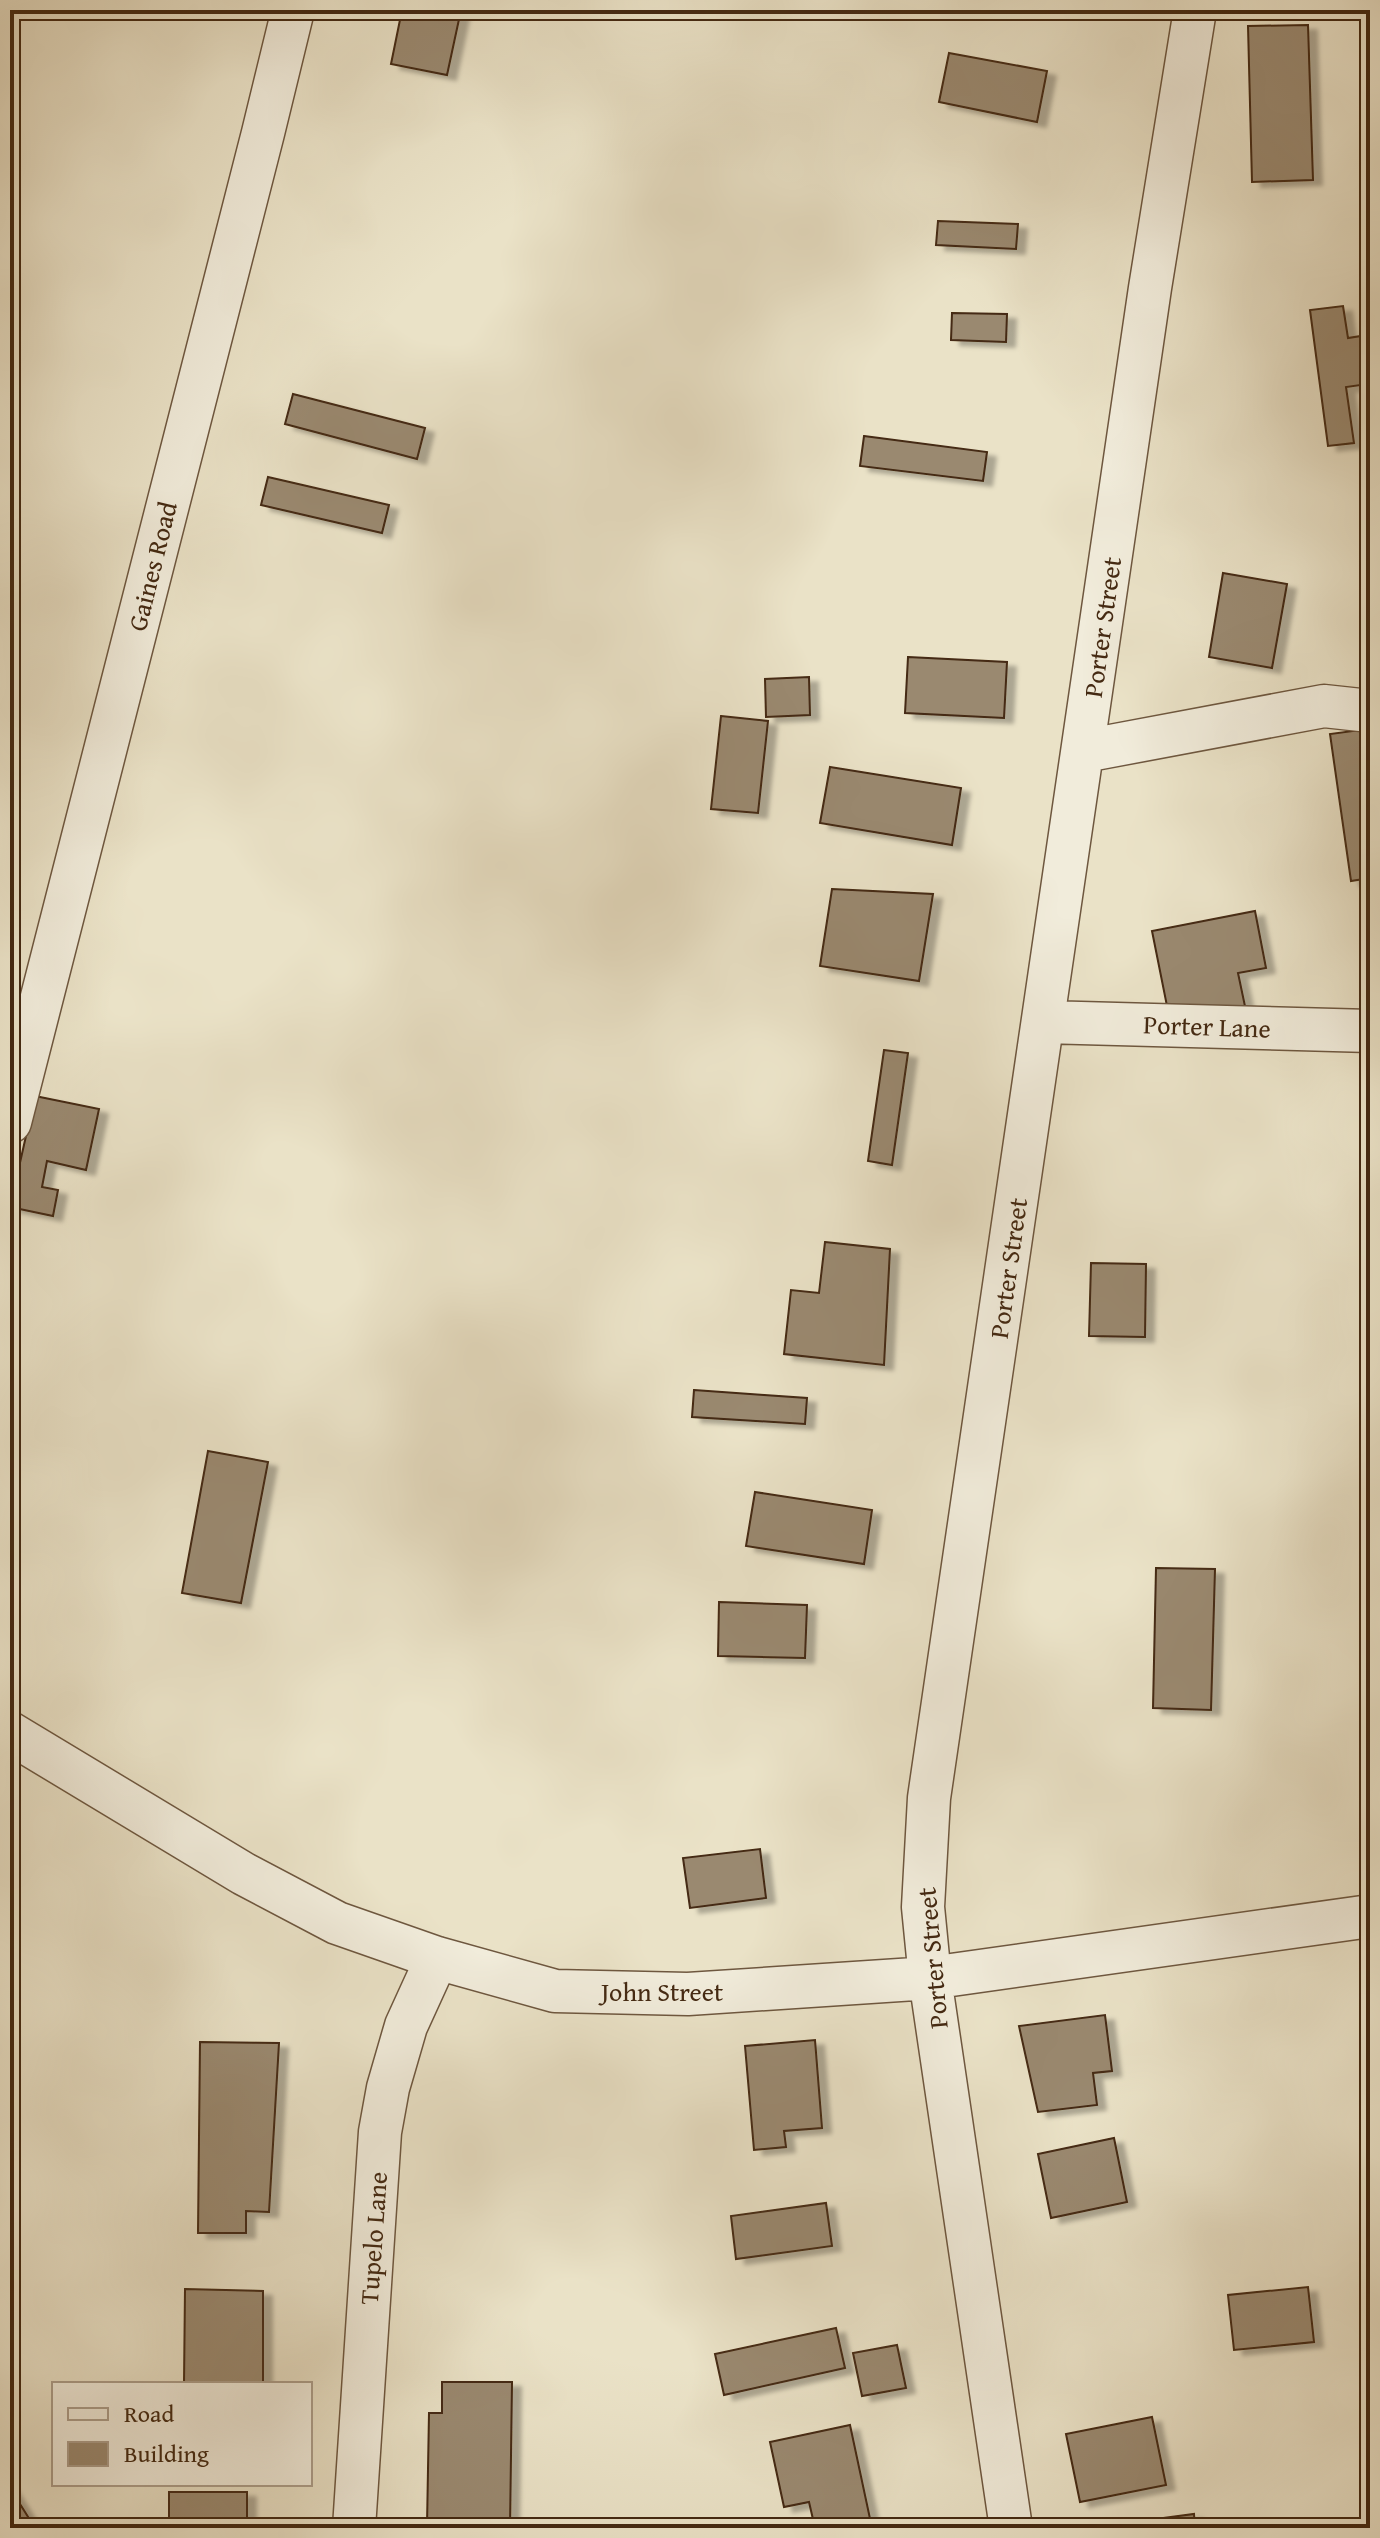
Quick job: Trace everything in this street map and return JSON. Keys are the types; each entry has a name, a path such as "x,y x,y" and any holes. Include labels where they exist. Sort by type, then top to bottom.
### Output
{"street":[{"name":"Gaines Road","path":"10,1122 293,10"},
{"name":"Porter Street","path":"1011,2528 930,1978 923,1907 929,1798 1150,288 1195,10"},
{"path":"1084,751 1324,706 1370,711"},
{"name":"Porter Lane","path":"1044,1022 1370,1031"},
{"name":"John Street","path":"10,1733 257,1881 337,1923 437,1958 555,1991 688,1994 930,1978 1370,1916"},
{"name":"Tupelo Lane","path":"354,2528 380,2132 388,2088 406,2026 437,1958"}],"building":[{"path":"402,10 461,10 447,75 391,64"},
{"path":"1308,25 1313,180 1252,182 1248,26"},
{"path":"949,53 1047,71 1037,122 939,102"},
{"path":"938,221 1018,224 1016,249 936,245"},
{"path":"1343,306 1348,338 1361,336 1368,384 1346,387 1354,443 1328,446 1310,310"},
{"path":"952,313 1007,314 1006,342 951,340"},
{"path":"293,394 425,428 417,459 285,424"},
{"path":"864,436 987,452 983,481 860,466"},
{"path":"268,477 389,505 382,533 261,505"},
{"path":"1223,573 1287,584 1272,668 1209,657"},
{"path":"908,657 1007,662 1004,718 905,713"},
{"path":"809,677 810,715 766,717 765,679"},
{"path":"721,716 768,721 758,813 711,809"},
{"path":"1360,730 1370,800 1370,878 1351,881 1330,734"},
{"path":"830,767 961,788 952,845 820,823"},
{"path":"832,889 933,894 919,981 820,966"},
{"path":"1255,911 1266,968 1238,973 1246,1011 1171,1026 1152,931"},
{"path":"884,1050 908,1053 892,1165 868,1161"},
{"path":"35,1096 99,1109 86,1170 47,1161 42,1187 58,1190 53,1216 10,1207"},
{"path":"825,1242 890,1249 884,1365 784,1354 791,1290 819,1293"},
{"path":"1091,1263 1146,1264 1145,1337 1089,1336"},
{"path":"1366,1283 1370,1283 1370,1307 1366,1306"},
{"path":"694,1390 807,1398 805,1424 692,1417"},
{"path":"208,1451 268,1462 241,1603 182,1593"},
{"path":"755,1492 872,1510 864,1564 746,1546"},
{"path":"1156,1568 1215,1569 1211,1710 1153,1708"},
{"path":"719,1602 807,1605 805,1658 718,1656"},
{"path":"760,1849 766,1898 690,1908 683,1858"},
{"path":"1105,2015 1112,2071 1093,2073 1097,2105 1038,2112 1019,2026"},
{"path":"815,2040 822,2128 784,2131 786,2147 754,2150 745,2046"},
{"path":"200,2042 279,2043 269,2212 246,2211 246,2233 198,2233"},
{"path":"1114,2138 1127,2202 1051,2218 1038,2154"},
{"path":"826,2203 832,2246 736,2259 731,2216"},
{"path":"1308,2287 1314,2342 1234,2350 1228,2295"},
{"path":"185,2289 263,2291 263,2382 184,2382"},
{"path":"836,2328 845,2368 724,2395 715,2354"},
{"path":"897,2345 906,2388 862,2396 853,2353"},
{"path":"442,2382 512,2382 510,2528 427,2526 429,2413 442,2413"},
{"path":"1152,2417 1166,2485 1080,2502 1066,2434"},
{"path":"850,2425 872,2528 815,2528 809,2502 784,2507 770,2442"},
{"path":"10,2488 35,2528 10,2528"},
{"path":"169,2492 247,2492 247,2528 169,2528"},
{"path":"1194,2514 1195,2528 1141,2528 1140,2521"}]}
